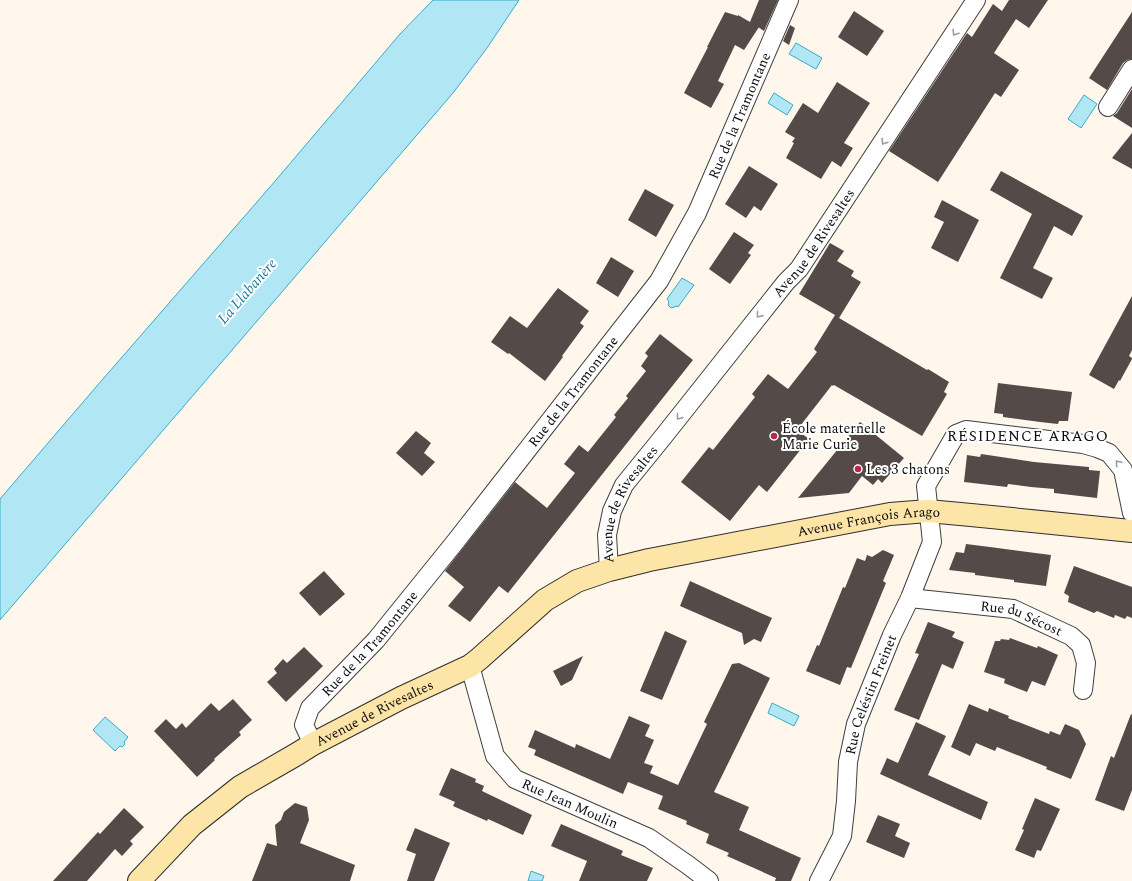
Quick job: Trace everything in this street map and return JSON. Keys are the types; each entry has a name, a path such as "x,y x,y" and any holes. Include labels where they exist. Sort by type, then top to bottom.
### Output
{"main road":[{"name":"Avenue François Arago","path":"608,570 649,560 890,514 928,511 970,514 1132,532"},
{"name":"Avenue de Rivesaltes","path":"139,881 192,825 240,787 313,744 401,698 470,666 480,659 545,600 577,581 608,570"}],"street":[{"name":"Rue de la Tramontane","path":"313,744 304,725 310,708 376,640 461,535 659,281 697,214 788,0"},
{"name":"Avenue de Rivesaltes","path":"608,570 607,535 612,511 624,485 786,282 799,269 976,0"},
{"path":"1108,107 1132,69"},
{"name":"Rue Celéstin Freinet","path":"819,881 842,836 848,762 856,724 892,635 910,598 932,542 926,486 956,434 966,430 1083,444 1109,453 1123,470 1132,513"},
{"name":"Rue du Sécost","path":"910,598 1013,609 1071,636 1081,646 1086,663 1083,690"},
{"name":"Rue Jean Moulin","path":"470,666 495,756 515,779 649,838 709,881"}],"water":[{"name":"La Llabanère","path":"433,0 519,0 487,48 453,93 0,620 0,499 270,187 400,34"},
{"path":"796,43 822,58 816,69 789,54"},
{"path":"774,93 793,105 787,115 768,103"},
{"path":"1084,95 1097,104 1081,128 1068,119"},
{"path":"682,278 694,285 678,307 671,308 668,305 669,302 667,299"},
{"path":"772,703 799,716 794,726 768,713"},
{"path":"105,717 128,737 124,742 125,744 122,747 120,746 115,751 93,730"},
{"path":"531,871 544,876 542,881 528,881"}],"building":[{"path":"759,0 778,0 764,31 759,27 744,50 735,45 718,81 724,84 711,108 684,93 725,12 738,15 750,22"},
{"path":"1009,0 1048,0 1029,28 1016,19 994,53 1019,70 1001,97 995,93 938,182 889,151 967,33 972,37 993,4 1002,11"},
{"path":"854,11 884,31 867,56 838,37"},
{"path":"1132,12 1132,59 1123,63 1107,90 1089,78"},
{"path":"790,25 795,28 789,45 783,41"},
{"path":"837,82 870,103 844,143 853,148 841,167 832,161 821,179 786,158 795,138 785,132 803,103 818,113"},
{"path":"1132,89 1132,128 1113,116 1117,113"},
{"path":"1132,133 1132,169 1112,158"},
{"path":"749,166 778,184 761,211 754,206 746,218 725,204"},
{"path":"1001,171 1083,216 1072,236 1054,226 1033,268 1053,278 1042,299 1000,278 1032,214 990,190"},
{"path":"645,189 674,205 656,237 628,220"},
{"path":"942,200 979,220 958,262 931,248 944,222 934,217"},
{"path":"734,232 754,245 748,253 751,255 730,284 709,269"},
{"path":"830,243 844,251 837,261 854,271 851,276 861,282 839,318 949,382 944,392 947,394 922,436 832,385 797,430 809,439 767,492 759,485 730,521 681,482 709,447 713,450 755,397 752,394 768,374 788,389 817,352 814,349 835,315 799,294"},
{"path":"611,257 634,271 618,297 596,283"},
{"path":"558,288 589,311 580,323 584,326 545,381 509,353 508,354 491,342 510,316 527,328"},
{"path":"1132,296 1132,350 1129,356 1132,359 1114,389 1089,375"},
{"path":"660,334 693,360 508,593 499,586 470,622 448,606 464,587 445,571 515,482 547,508 575,473 564,464 579,445 588,452 616,417 614,415 628,398 626,396 646,371 641,366 648,356 645,353"},
{"path":"998,383 1072,392 1068,421 1059,421 1058,424 1003,417 1003,414 994,413"},
{"path":"860,422 904,458 882,483 878,479 873,485 862,476 849,493 798,498"},
{"path":"416,431 431,443 424,453 435,462 422,476 396,453"},
{"path":"981,454 1034,462 1089,467 1089,470 1100,471 1097,498 1054,493 1054,489 1008,484 1007,487 964,482 967,455 980,457"},
{"path":"966,544 1051,555 1046,586 975,575 975,573 949,570 956,552 964,553"},
{"path":"883,550 894,555 883,581 886,583 851,668 847,667 840,685 806,671 817,645 819,646 843,587 845,588 857,558 865,561 867,555 872,557"},
{"path":"1074,566 1132,587 1132,618 1127,616 1125,619 1115,615 1114,618 1097,611 1094,613 1068,602 1069,596 1064,593"},
{"path":"324,571 345,594 320,616 299,593"},
{"path":"690,581 772,618 761,642 754,639 744,645 742,633 680,606"},
{"path":"928,622 955,632 952,637 964,642 953,669 942,664 919,720 894,710 919,654 915,653"},
{"path":"665,631 687,641 662,700 640,691"},
{"path":"1010,638 1037,648 1038,646 1058,655 1045,686 1032,681 1027,692 1004,683 1005,679 984,672 995,641 1000,641 1001,639 1009,640"},
{"path":"304,647 323,666 286,702 267,682 277,673 274,669 283,659 287,663"},
{"path":"583,656 572,680 561,686 553,671"},
{"path":"739,663 770,678 714,792 749,807 739,830 801,858 791,881 775,881 776,878 727,856 729,853 706,843 709,834 686,824 687,821 658,809 663,796 628,782 623,794 534,755 536,750 528,747 535,730 575,748 576,744 610,759 629,716 650,725 645,736 654,740 644,763 653,766 650,773 678,785 707,724 704,722 732,664"},
{"path":"233,699 252,720 239,732 241,735 214,759 215,760 197,777 154,731 166,719 176,729 182,723 186,728 211,703 219,711"},
{"path":"969,704 988,712 989,708 1009,716 1008,718 1049,734 1050,731 1060,735 1065,724 1079,730 1086,744 1071,779 1046,769 1047,767 997,747 995,751 976,743 970,756 951,747"},
{"path":"1131,714 1132,790 1124,811 1095,800 1111,756 1114,758"},
{"path":"916,722 946,736 928,775 988,802 981,820 880,774 887,758 898,763"},
{"path":"451,768 476,779 475,782 484,786 482,791 532,815 523,835 488,819 487,821 453,806 455,802 439,795"},
{"path":"1035,798 1060,809 1041,851 1037,850 1034,858 1015,850 1024,830 1022,829"},
{"path":"295,803 307,807 309,820 300,843 355,865 350,881 252,881 267,843 277,846 275,825 281,820 284,812"},
{"path":"124,808 144,827 130,841 133,844 122,856 115,849 87,881 53,881 98,832 100,834"},
{"path":"878,815 900,824 895,836 910,843 904,858 866,842"},
{"path":"561,824 623,851 621,855 653,868 647,881 579,881 587,861 551,846"},
{"path":"415,828 450,843 434,881 407,881 416,854 406,850"}],"place":[{"name":"École maternelle Marie Curie","path":"774,436"},
{"name":"Les 3 chatons","path":"858,469"}],"district":[{"name":"RÉSIDENCE ARAGO","path":"1028,436"}]}
